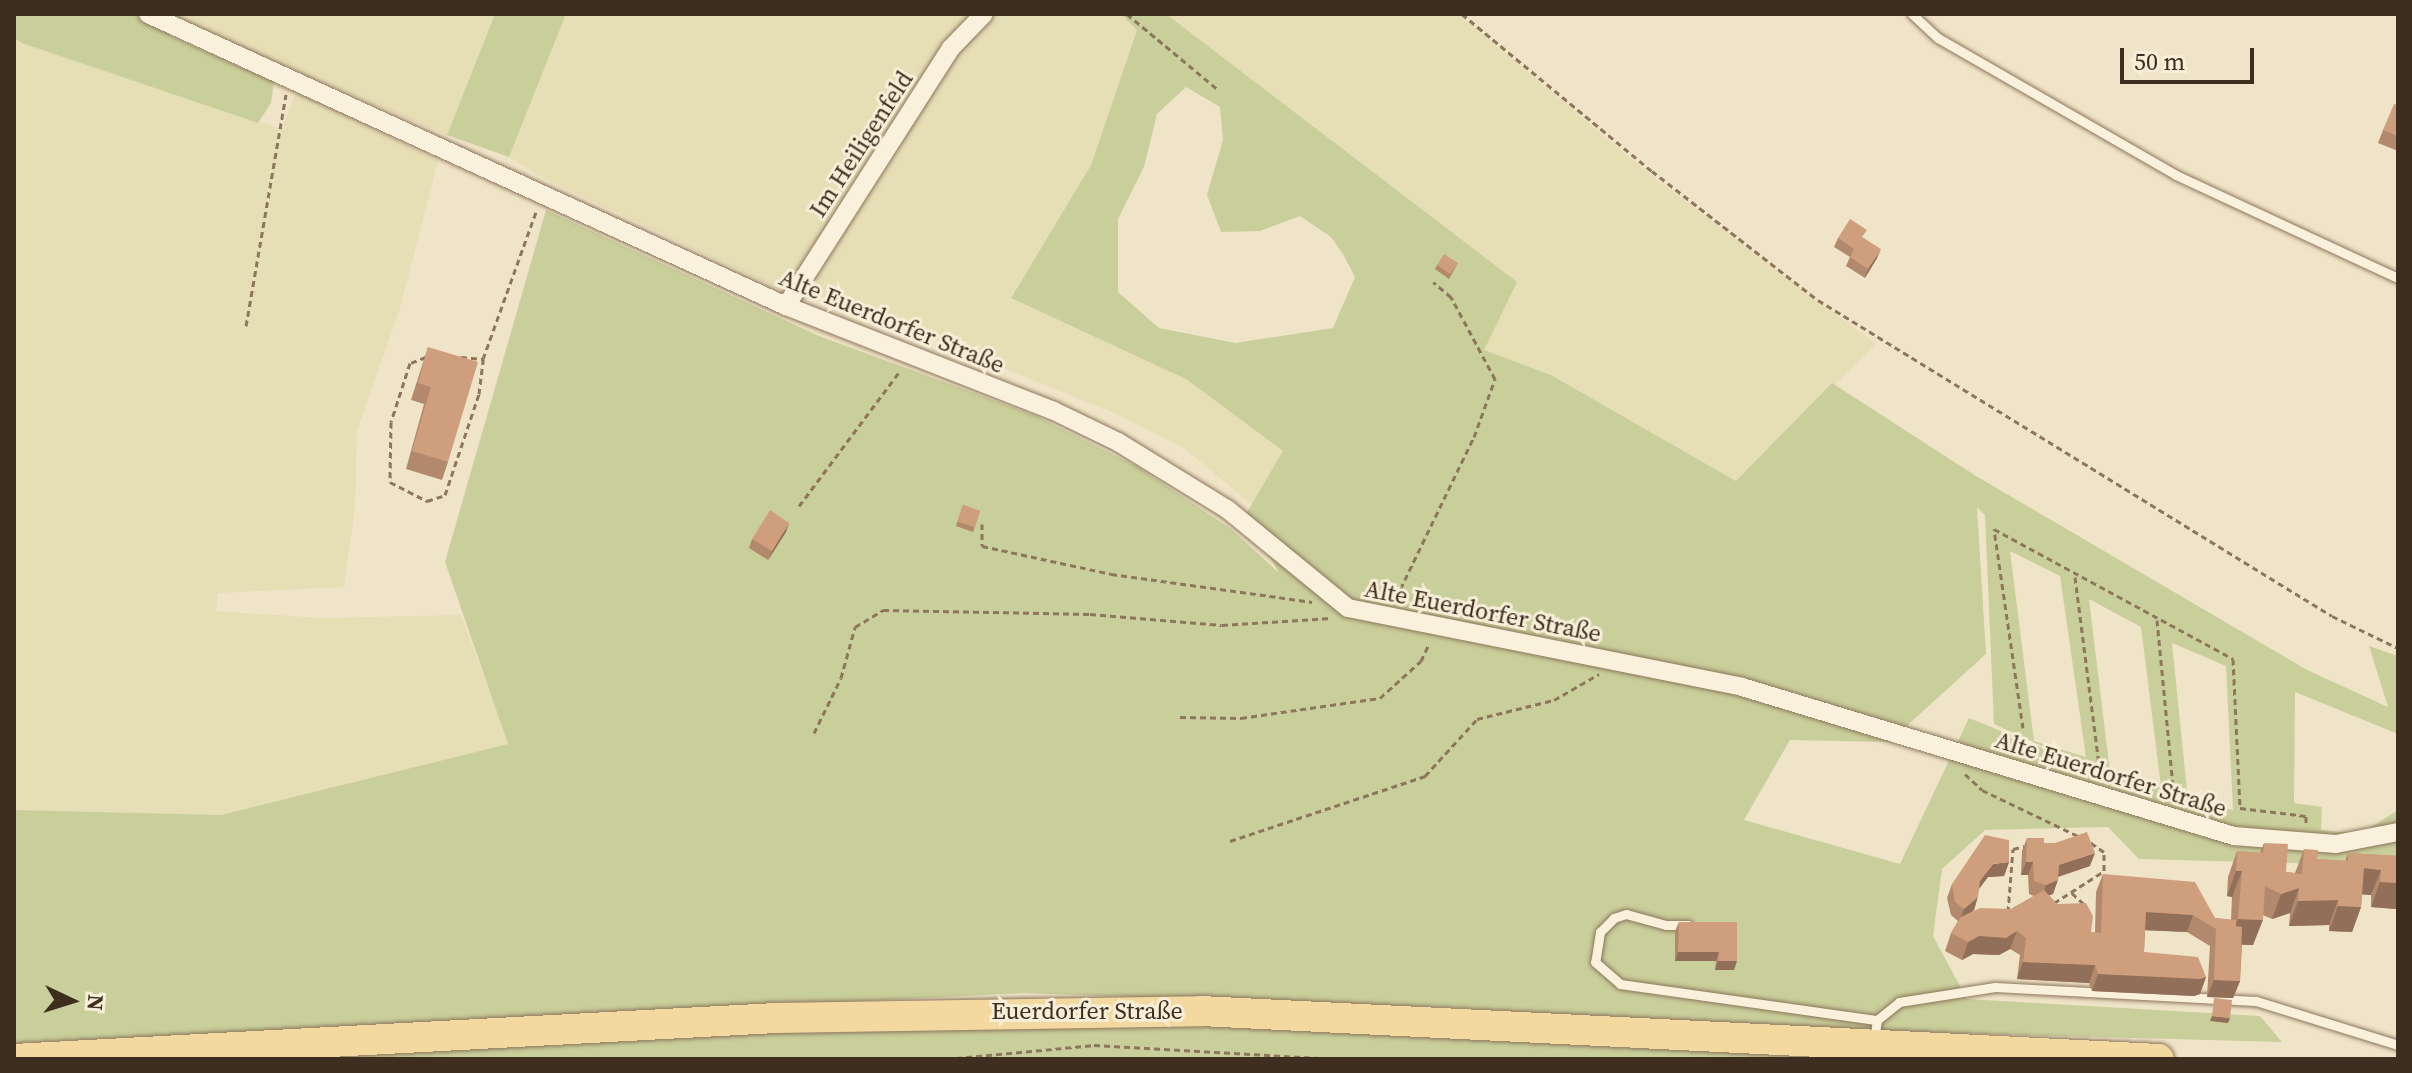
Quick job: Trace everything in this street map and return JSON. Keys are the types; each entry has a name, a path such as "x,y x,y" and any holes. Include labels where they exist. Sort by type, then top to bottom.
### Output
{"main road":[{"name":"Euerdorfer Straße","path":"14,1059 936,1012 1201,1011 1875,1031 2159,1059"}],"street":[{"name":"Alte Euerdorfer Straße","path":"148,14 786,306 1052,410 1173,472 1348,608 1742,687 2186,825 2234,836 2306,843 2372,841 2398,832"},
{"name":"Im Heiligenfeld","path":"786,306 951,48 984,14"}],"lane":[{"path":"1912,14 1938,38 2176,175 2398,278"},
{"path":"1706,925 1666,925 1626,914 1600,932 1595,962 1620,984 1875,1031 1899,1002 1995,987 2256,1001 2398,1045"}],"path":[{"path":"1127,14 1216,88"},
{"path":"1462,14 1652,171 1818,300 2332,616 2398,648"},
{"path":"246,326 278,119 291,79"},
{"path":"432,355 410,363 391,422 390,482 427,501 445,495 479,394 483,359 543,195"},
{"path":"1388,616 1474,437 1495,379 1451,297 1433,282"},
{"path":"799,506 911,355"},
{"path":"458,357 483,359"},
{"path":"982,524 982,546 1111,574 1348,608"},
{"path":"2023,728 1994,529 2075,577 2233,659 2240,808 2306,816 2306,843"},
{"path":"2075,577 2099,765"},
{"path":"814,733 841,678 855,627 883,610 1090,614 1222,625 1331,619 1348,608"},
{"path":"2157,620 2174,797"},
{"path":"1180,717 1241,718 1380,698 1421,661 1438,626"},
{"path":"1230,841 1425,776 1477,719 1554,700 1598,679 1604,659"},
{"path":"1963,772 1982,790 2097,845 2107,863 2098,878 2044,908"},
{"path":"2065,841 2079,837"},
{"path":"2010,917 2013,849 2037,846"},
{"path":"2072,893 2088,907"},
{"path":"946,1059 1094,1045 1334,1059"}],"shaded area":[{"path":"178,14 495,14 447,135 176,21"},
{"path":"566,14 1121,14 1137,29 1091,165 1011,297 1186,379 1284,452 1252,505 1184,448 1116,414 897,324 817,296 785,292 543,178 509,157"},
{"path":"1166,14 1459,14 1646,171 1876,344 1737,481 1551,375 1483,350"},
{"path":"14,38 281,129 297,91 438,161 400,308 357,431 355,508 344,587 218,593 216,611 322,618 461,615 509,744 221,815 14,810"}],"green space":[{"path":"14,14 178,14 170,36 274,82 271,103 258,123 22,43 14,38"},
{"path":"495,14 566,14 509,157 447,135"},
{"path":"1121,14 1166,14 1517,282 1484,350 1551,375 1736,481 1832,383 1976,476 2307,670 2388,707 2369,646 2398,656 2398,734 2295,692 2294,803 2322,807 2321,830 2360,834 2398,810 2398,866 2139,859 2108,827 1985,830 1942,869 1933,936 1967,999 2260,1016 2282,1042 1801,1029 1437,1007 1023,993 14,1044 14,810 221,815 508,744 445,562 546,210 819,336 1036,416 1138,467 1231,529 1279,573 1246,514 1283,451 1186,379 1011,298 1091,165 1137,30","holes":["1186,87 1220,107 1223,140 1207,195 1221,232 1260,231 1300,216 1331,237 1355,277 1333,328 1235,343 1159,328 1118,292 1118,219 1144,167 1157,114","1977,507 1985,515 1994,724 2063,756 1969,718 1900,864 1744,820 1790,740 1889,742 1986,654","2010,551 2060,576 2086,757 2034,741","2089,599 2141,627 2161,787 2110,772","2172,643 2226,666 2233,810 2188,800"]},
{"path":"990,1023 1393,1029 1912,1059 227,1059 491,1041"}],"building":[{"path":"2394,104 2398,105 2398,136 2383,130"},
{"path":"1850,219 1867,230 1862,237 1881,249 1868,269 1850,257 1854,249 1838,238"},
{"path":"1444,254 1458,263 1450,274 1437,265"},
{"path":"428,347 478,362 448,462 412,451 431,387 418,383"},
{"path":"963,505 980,511 975,527 957,522"},
{"path":"770,510 789,523 772,551 752,539"},
{"path":"2087,832 2095,853 2059,865 2058,880 2046,885 2034,881 2033,862 2026,862 2027,838 2044,838 2044,843 2055,843"},
{"path":"1985,835 2009,840 2009,862 1993,864 1980,881 1978,897 1964,909 1955,902 1952,884"},
{"path":"2264,843 2288,844 2286,872 2302,874 2304,849 2318,850 2317,859 2348,861 2348,853 2398,856 2398,883 2380,882 2381,870 2364,868 2361,907 2338,906 2338,900 2298,901 2299,888 2281,894 2265,886 2263,920 2238,919 2242,871 2236,871 2237,851 2263,853"},
{"path":"2103,874 2195,882 2215,918 2236,920 2236,926 2242,927 2240,981 2214,980 2216,929 2193,915 2146,912 2144,952 2198,957 2206,977 2200,979 2098,974 2095,965 2023,962 2026,938 2017,931 2006,938 1979,936 1968,942 1951,933 1961,917 1980,908 2011,909 2044,890 2057,904 2086,903 2093,916 2091,932 2101,933"},
{"path":"1679,922 1737,922 1737,961 1718,961 1719,952 1678,952"},
{"path":"2214,998 2232,1000 2230,1018 2212,1016"}]}
